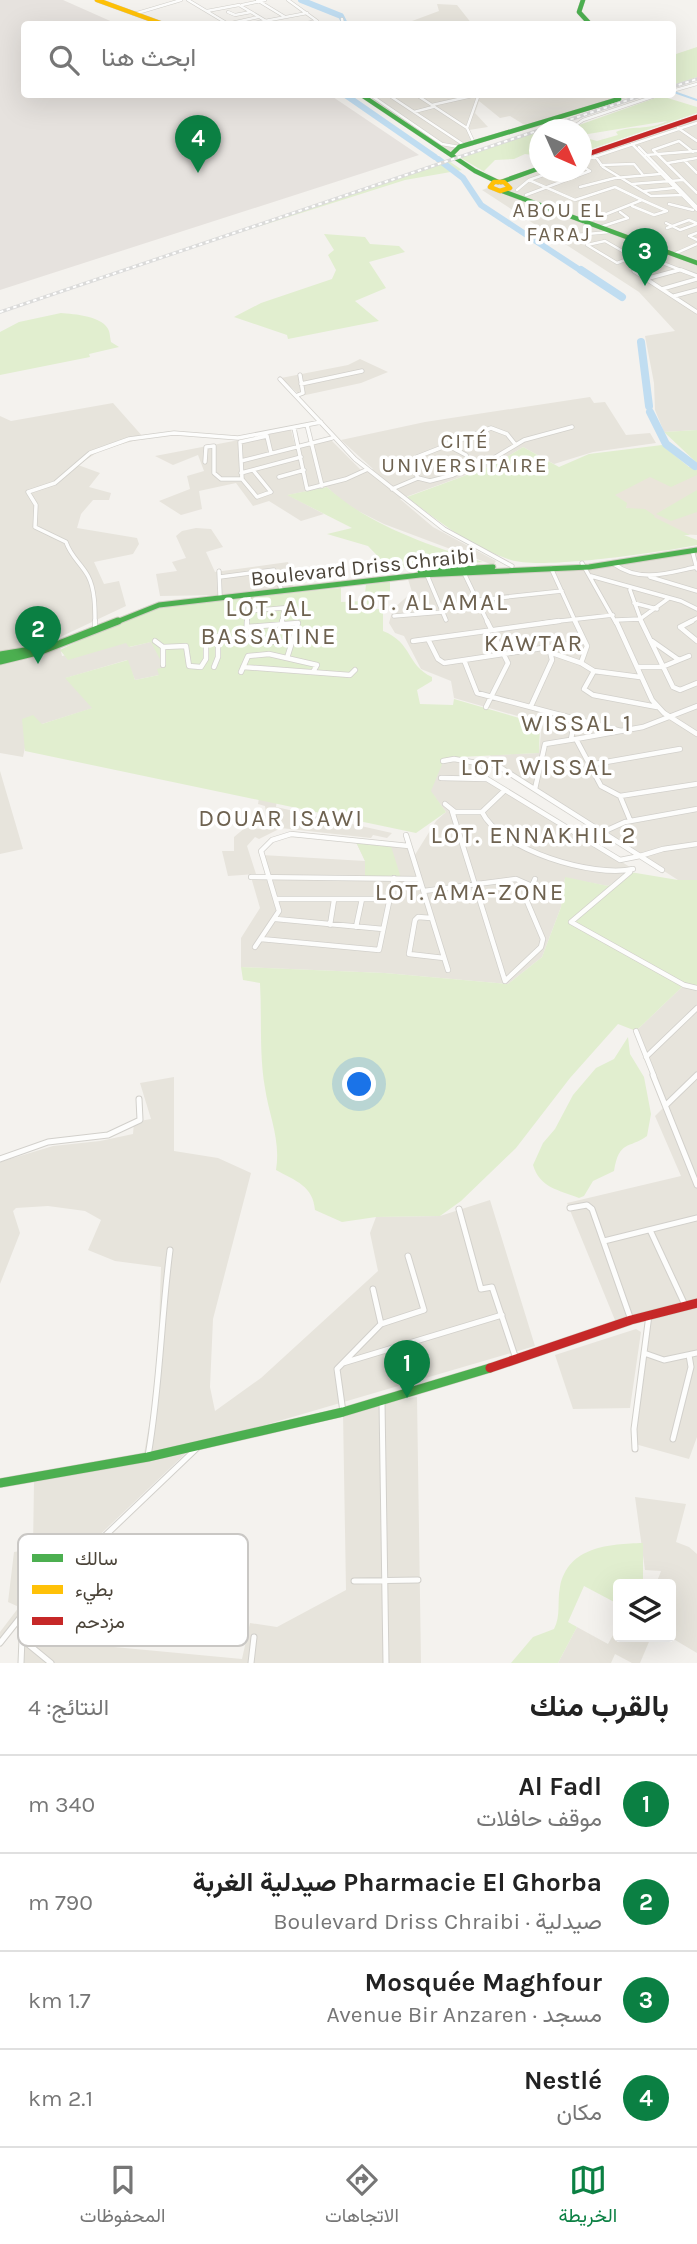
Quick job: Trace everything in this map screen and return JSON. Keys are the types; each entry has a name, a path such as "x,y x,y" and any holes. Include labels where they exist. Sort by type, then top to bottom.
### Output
{"main road":[{"path":"95,0 153,21"},
{"path":"95,0 153,21"},
{"path":"583,0 579,12 587,21"},
{"path":"365,98 482,176 513,187 586,222"},
{"path":"365,98 497,183"},
{"path":"568,119 619,98"},
{"path":"592,155 697,118"},
{"path":"452,155 461,146 529,129"},
{"path":"529,173 497,183 493,190 697,262"},
{"path":"502,191 529,177"},
{"path":"600,227 657,247"},
{"name":"Boulevard Driss Chraibi","path":"0,661 45,652 108,621 159,605 427,575 587,568 695,549"},
{"name":"Boulevard Driss Chraibi","path":"335,585 388,574 490,567 587,568 695,549"},
{"name":"Boulevard Driss Chraibi","path":"0,655 40,649 156,601 322,587"},
{"path":"0,1483 148,1457 343,1412 516,1360 631,1320 697,1303"}],"street":[{"path":"133,14 181,0"},
{"path":"188,0 222,21"},
{"path":"207,11 265,0"},
{"path":"288,0 317,21"},
{"path":"258,1 285,18"},
{"path":"241,5 267,21"},
{"path":"228,12 237,15 252,12"},
{"path":"270,21 278,13"},
{"path":"273,21 307,13"},
{"path":"239,21 258,16"},
{"path":"676,90 697,84"},
{"path":"375,98 442,144 461,146"},
{"path":"393,98 461,146"},
{"path":"421,98 467,128 474,143"},
{"path":"414,112 462,98"},
{"path":"467,128 479,98"},
{"path":"586,119 650,98"},
{"path":"592,157 678,128 697,118"},
{"path":"678,128 697,141"},
{"path":"691,136 697,134"},
{"path":"695,151 679,141 653,149 696,191"},
{"path":"634,143 667,181 697,209"},
{"path":"645,155 695,151"},
{"path":"595,156 601,165 642,191 658,197 685,195"},
{"path":"667,163 697,158"},
{"path":"684,160 697,173"},
{"path":"601,165 634,164 643,175"},
{"path":"580,187 622,177 662,174 672,181 680,195 697,209"},
{"path":"513,187 528,180 575,200 615,187 667,211 654,215 632,206"},
{"path":"630,184 684,180"},
{"path":"526,195 560,182"},
{"path":"642,191 675,188"},
{"path":"586,222 642,200"},
{"path":"669,204 697,209"},
{"path":"600,227 628,218 619,211"},
{"path":"682,218 697,223"},
{"path":"689,220 668,225 680,230 697,223"},
{"path":"564,236 610,232"},
{"path":"675,254 697,242 689,236 697,233"},
{"path":"633,257 605,242 587,245 614,262 633,257 657,247"},
{"path":"697,278 660,262 635,271 697,312"},
{"path":"645,279 680,270"},
{"path":"661,289 697,278"},
{"path":"675,297 696,292"},
{"path":"301,384 362,371"},
{"path":"297,395 303,393 300,375"},
{"path":"280,379 321,422 332,438 392,489 444,529 512,566"},
{"path":"96,626 95,606 88,576 70,555 66,542 34,527 36,505 28,492 55,482 90,453 129,439 174,433 238,438 321,422"},
{"path":"307,425 322,486"},
{"path":"392,489 418,478 441,479 494,458 530,437 572,427"},
{"path":"294,428 307,489 368,469"},
{"path":"418,478 411,468 412,461 424,452 487,428 508,434 515,444"},
{"path":"253,470 271,492 257,498 242,479 240,442 267,436 271,453"},
{"path":"241,461 332,438"},
{"path":"448,445 466,455 471,467"},
{"path":"205,462 206,447 214,446 214,473 221,479 242,479"},
{"path":"241,473 301,457"},
{"path":"279,477 304,470"},
{"path":"649,576 696,568 695,549"},
{"path":"490,567 498,556"},
{"path":"614,564 626,571 697,591"},
{"path":"551,568 587,649 581,663"},
{"path":"587,568 697,609"},
{"path":"587,568 614,617 640,677 658,707 697,734"},
{"path":"219,577 274,570 281,589"},
{"path":"219,571 220,595"},
{"path":"464,573 508,666 486,707"},
{"path":"427,575 446,620"},
{"path":"630,590 640,619 675,689 697,683"},
{"path":"479,600 562,591"},
{"path":"246,640 249,597"},
{"path":"413,641 572,618 640,619 658,609 670,598"},
{"path":"634,603 658,609"},
{"path":"248,611 293,607"},
{"path":"282,624 284,608"},
{"path":"394,616 443,612"},
{"path":"697,618 680,627 697,641"},
{"path":"247,627 298,623 287,659"},
{"path":"155,641 163,647 186,646 189,666 201,667 206,659 206,638 292,643"},
{"path":"214,667 218,657 217,638"},
{"path":"428,639 441,662 583,642"},
{"path":"652,640 679,660"},
{"path":"163,647 163,665"},
{"path":"548,648 552,653 581,663 594,671 640,677"},
{"path":"531,706 552,653"},
{"path":"313,673 317,665 269,654 248,656 242,670 350,676 355,670"},
{"path":"637,667 662,667 689,656"},
{"path":"464,660 477,693 621,731"},
{"path":"594,671 585,692 658,707"},
{"path":"535,789 545,744 621,731 672,718 697,706"},
{"path":"575,719 573,739 604,789 620,796 697,784"},
{"path":"589,765 680,749"},
{"path":"443,761 467,760 477,764 494,762 662,870"},
{"path":"477,764 476,768 487,779 631,870"},
{"path":"441,778 487,779"},
{"path":"452,811 482,812 505,790"},
{"path":"620,796 630,820"},
{"path":"445,804 452,811 505,981 541,947 542,939 526,899 535,879"},
{"path":"585,840 600,830 630,820 697,809"},
{"path":"482,812 483,817 514,844 577,864 631,870"},
{"path":"255,947 279,911 261,852 263,846 282,835 409,846"},
{"path":"406,835 447,970"},
{"path":"613,858 627,861 640,855 697,844"},
{"path":"631,870 571,922 684,985 697,988"},
{"path":"250,877 419,879"},
{"path":"261,939 379,950 394,878"},
{"path":"423,891 516,879 532,886"},
{"path":"277,899 390,899"},
{"path":"356,927 362,899"},
{"path":"330,925 334,900"},
{"path":"431,918 418,917 415,920 409,954 444,958"},
{"path":"276,919 383,929"},
{"path":"646,1056 697,1008"},
{"path":"636,1031 697,1185"},
{"path":"666,1105 697,1075"},
{"path":"0,1158 43,1143 94,1138 131,1126 140,1120 139,1099"},
{"path":"570,1208 587,1205 592,1209 631,1320"},
{"path":"459,1209 481,1289 492,1287 516,1360"},
{"path":"604,1241 697,1218"},
{"path":"650,1230 686,1306"},
{"path":"148,1457 158,1399 160,1327 170,1250"},
{"path":"343,1412 337,1369 381,1324 424,1310 408,1256"},
{"path":"373,1289 381,1324"},
{"path":"343,1363 502,1315"},
{"path":"635,1450 634,1429 649,1315"},
{"path":"643,1353 664,1360 697,1353"},
{"path":"673,1439 691,1367 689,1355"},
{"path":"382,1401 386,1663"},
{"path":"107,1534 199,1446"},
{"path":"354,1581 418,1580"},
{"path":"0,1643 18,1620"},
{"path":"251,1663 254,1637"},
{"path":"30,1646 51,1663"}],"shaded area":[{"path":"0,0 63,0 110,21 21,21 21,98 334,98 419,155 0,290"},
{"path":"437,4 457,5 470,21 412,21 439,11"},
{"path":"365,98 626,98 562,119 529,119 529,128 510,116 500,118 479,101 475,113 488,127 469,130 474,143 461,146 452,154"},
{"path":"697,118 697,430 664,432 655,410 654,383 645,336 675,331 639,292 482,190 529,174 529,182 592,182 592,153"},
{"path":"360,359 388,372 361,383 301,396 281,378 348,365"},
{"name":"CITÉ UNIVERSITAIRE","path":"590,397 594,403 605,402 626,435 650,433 656,443 593,452 554,464 523,447 494,465 400,499 433,527 496,561 493,565 384,524 346,505 327,487 288,495 324,514 301,521 269,501 253,506 236,483 199,491 202,509 181,515 159,501 190,489 187,476 204,471 198,455 173,465 155,456 291,430 296,449 331,440 364,473 373,469 341,440 425,422"},
{"path":"113,403 144,438 101,450 78,465 100,473 89,487 111,493 109,500 93,500 81,514 77,528 137,538 139,544 133,554 94,562 104,584 119,581 126,606 58,638 62,656 126,642 130,647 170,637 233,635 229,598 293,592 293,607 159,675 135,680 127,660 66,678 93,708 42,724 23,719 26,743 23,757 0,753 0,416 11,421"},
{"path":"697,466 697,535 680,534 600,495 621,483"},
{"path":"211,529 223,547 206,552 215,572 288,562 294,588 220,595 160,596 156,574 177,571 172,562 186,558 176,536 182,531"},
{"path":"697,550 697,880 678,880 494,762 490,755 539,753 542,723 454,698 451,681 421,669 404,636 395,633 389,623 393,609 412,592 407,576 589,567"},
{"path":"454,759 477,764 481,773 633,869 608,886 565,878 561,907 542,957 508,984 385,973 241,967 241,938 260,908 251,877 269,877 262,855 365,861 356,842 409,846 413,858 436,821 446,812 430,791 443,761"},
{"path":"0,771 23,849 0,854"},
{"name":"DOUAR ISAWI","path":"259,798 277,799 276,807 392,833 387,838 373,835 371,838 281,828 259,839 255,837 247,846 256,874 228,876 222,851 234,851 234,837 246,827 260,829 267,819 265,806 258,804"},
{"path":"684,985 697,988 697,1437 689,1459 635,1444 649,1316 617,1325 567,1203 681,1176 655,1116 666,1105 636,1031"},
{"path":"174,1077 174,1151 218,1158 251,1173 213,1319 210,1387 215,1411 261,1378 378,1271 370,1233 376,1217 440,1216 490,1200 535,1346 245,1431 144,1454 157,1380 161,1267 115,1261 88,1250 101,1220 85,1211 48,1206 16,1208 13,1211 20,1233 0,1284 0,1162 53,1146 133,1134 134,1122 151,1119 140,1083"},
{"path":"636,1329 641,1332 630,1408 573,1409 555,1355"},
{"path":"417,1397 421,1663 21,1663 22,1646 112,1646 242,1659 245,1646 248,1646 250,1623 277,1627 346,1590 343,1412 382,1401"},
{"path":"183,1451 186,1453 101,1534 33,1534 34,1482"},
{"path":"635,1497 686,1504 676,1542 689,1547 697,1554 697,1653 676,1641 676,1579 658,1579 661,1571 645,1570"},
{"path":"18,1551 18,1607 8,1602 14,1552"},
{"path":"18,1608 18,1616 0,1638 0,1632"},
{"path":"577,1627 608,1644 613,1635 613,1642 649,1642 640,1663 632,1663 615,1654 611,1663 558,1663"}],"green space":[{"path":"697,47 697,77 676,84 676,54"},
{"path":"655,98 668,98 697,107 697,113 592,149 592,140 597,141 618,135 616,132 622,130 653,126 667,121 592,133 592,120"},
{"path":"529,134 529,155 495,160 484,171 497,179 459,157"},
{"path":"449,161 462,170 405,180 137,265"},
{"path":"324,234 365,237 370,244 399,246 405,252 369,262 386,288 355,301 379,321 288,339 287,335 234,317 261,303 332,279 336,270 328,255 334,250"},
{"path":"61,313 101,322 109,331 111,342 119,347 89,354 90,357 0,375 0,332 19,322"},
{"path":"697,430 697,463 664,432"},
{"path":"662,445 689,467 697,466 697,475 671,487 650,477 615,495 627,503 626,508 645,509 654,517 690,535 684,535 697,540 697,545 602,559 526,563 497,555 469,541 407,497 494,465 523,447 559,467 589,454"},
{"path":"327,487 361,512 400,533 483,562 390,569 368,546 327,534 352,528 287,495"},
{"path":"697,490 697,512 671,521 656,514"},
{"path":"390,581 390,599 374,598 374,609 383,609 383,631 400,642 418,666 432,677 432,681 417,690 420,704 453,705 454,699 540,724 539,753 460,757 443,762 431,791 446,812 416,833 25,751 22,719 33,715 42,724 92,708 65,678 128,660 135,680 159,675 157,669 164,667 151,642 129,647 126,643 68,660 60,650 129,616 165,605 341,588 341,602 364,601 366,585"},
{"path":"356,842 390,843 401,878 365,877 365,861"},
{"path":"630,872 678,880 697,880 697,988 684,985 636,1031 618,1024 570,1078 516,1148 461,1201 440,1216 376,1217 342,1222 315,1210 307,1190 297,1181 276,1170 276,1138 263,1075 260,983 243,980 241,967 385,973 508,984 542,957 561,907 565,877 608,886"},
{"path":"628,1037 630,1054 644,1077 651,1114 647,1136 622,1150 614,1171 593,1181 584,1196 579,1198 551,1187 540,1179 533,1165 543,1143 555,1129 573,1095 596,1068 614,1059"},
{"path":"643,1543 643,1579 613,1579 613,1601 584,1586 568,1622 577,1627 558,1663 511,1663 533,1637 554,1629 560,1587 572,1563 592,1550"}],"waterway":[{"path":"301,0 341,16 344,21"},
{"path":"676,93 697,100"},
{"path":"350,98 435,157"},
{"path":"438,159 463,178 481,205 583,272"},
{"path":"581,270 622,297"},
{"path":"641,342 649,406"},
{"path":"650,412 666,444 695,466"}],"railway":[{"path":"676,86 697,79"},
{"path":"0,312 634,98"}],"traffic: fast":[{"path":"583,0 579,12 587,21"},
{"path":"366,98 475,171 498,182"},
{"path":"452,154 459,147 618,98"},
{"path":"501,182 529,172"},
{"path":"502,191 697,263"},
{"path":"0,661 41,651 159,605 420,575 589,567 697,550"},
{"path":"420,571 493,567"},
{"path":"0,655 43,648"},
{"path":"0,1483 148,1457 343,1412 490,1368"}],"traffic: slow":[{"path":"97,0 155,21"},
{"path":"494,182 504,182 510,188 500,191 490,187 494,182"}],"traffic: jam":[{"path":"592,153 697,117"},
{"path":"490,1368 631,1320 697,1303"}],"place":[{"name":"Nestlé","path":"198,173"},
{"name":"Mosquée Maghfour","path":"645,286"},
{"name":"Pharmacie El Ghorba صيدلية الغربة","path":"38,664"},
{"name":"Al Fadl","path":"407,1398"}],"district":[{"name":"ABOU EL FARAJ","path":"559,222"},
{"name":"CITÉ UNIVERSITAIRE","path":"465,453"},
{"name":"LOT. AL AMAL","path":"428,602"},
{"name":"LOT. AL BASSATINE","path":"269,622"},
{"name":"KAWTAR","path":"534,643"},
{"name":"WISSAL 1","path":"577,723"},
{"name":"LOT. WISSAL","path":"537,767"},
{"name":"DOUAR ISAWI","path":"281,818"},
{"name":"LOT. ENNAKHIL 2","path":"534,835"},
{"name":"LOT. AMA-ZONE","path":"470,892"}]}
